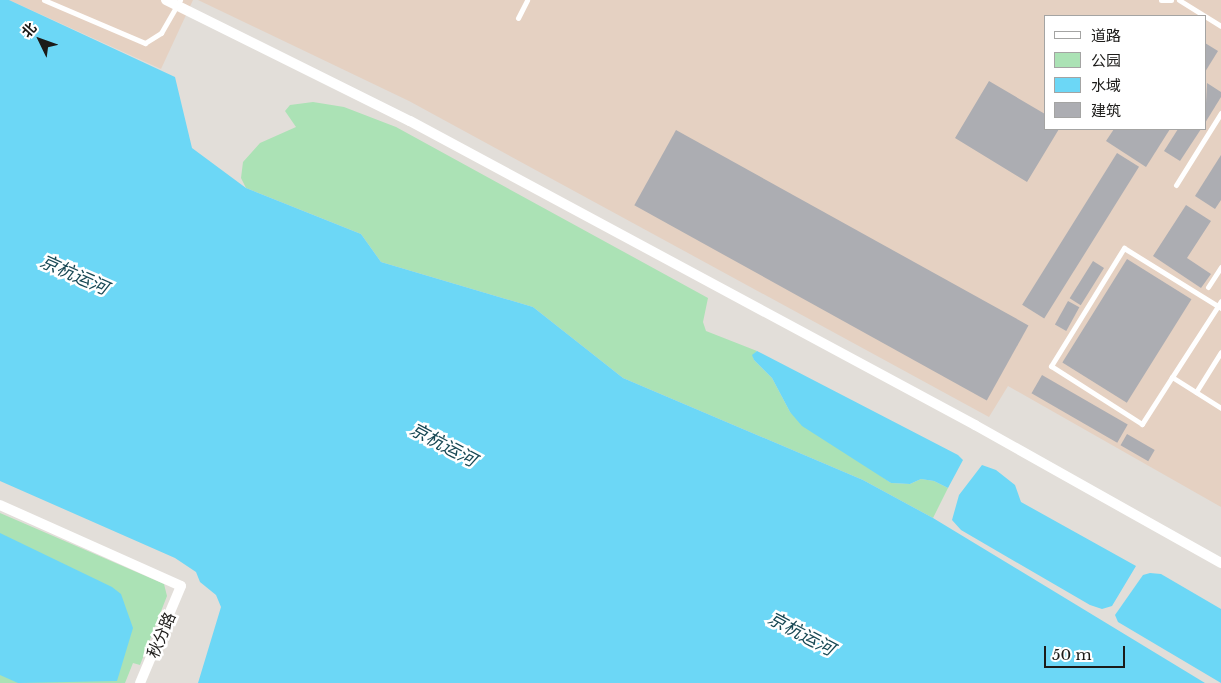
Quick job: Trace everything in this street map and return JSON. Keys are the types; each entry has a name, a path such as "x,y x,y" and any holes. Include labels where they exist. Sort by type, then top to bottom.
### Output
{"street":[{"path":"166,0 179,3 410,121 975,425 1221,563"},
{"name":"秋分路","path":"0,505 181,586 140,683"}],"lane":[{"path":"44,0 145,43 158,37 179,3"},
{"path":"518,18 527,0"},
{"path":"1161,0 1171,0"},
{"path":"1179,0 1203,15"},
{"path":"1206,17 1221,26"},
{"path":"1176,185 1221,113"},
{"path":"1219,307 1124,248 1051,366 1142,424 1219,307 1221,300"},
{"path":"1208,287 1221,267"},
{"path":"1196,392 1221,352"},
{"path":"1172,377 1221,408"}],"shaded area":[{"path":"9,0 193,0 161,69"},
{"path":"198,0 1221,0 1221,507 1008,386 989,417 409,101"}],"green space":[{"path":"313,102 344,107 396,127 708,298 703,322 706,331 757,351 753,355 754,360 772,378 790,412 891,483 910,484 921,479 934,481 948,488 933,518 863,480 623,378 533,307 381,262 361,234 246,188 241,178 243,162 260,143 296,127 285,111 290,105"},
{"path":"0,513 164,584 167,596 140,665 133,663 125,683 0,683"}],"water":[{"name":"京杭运河","path":"0,0 9,0 175,77 192,148 246,188 361,234 381,262 533,307 623,378 863,480 933,518 1205,683 198,683 221,607 216,595 200,582 196,572 175,558 0,481"},
{"path":"757,351 958,455 963,460 948,488 934,481 921,479 910,484 891,483 802,426 790,412 772,378 754,360 752,355"},
{"path":"982,465 996,470 1015,485 1021,502 1136,566 1112,606 1102,609 1090,605 961,530 952,520 959,495"},
{"path":"0,533 112,587 121,594 133,628 117,681 18,683 0,675"},
{"path":"1150,573 1161,574 1221,609 1221,683 1118,622 1115,615 1143,575"}],"building":[{"path":"1206,44 1218,51 1206,70"},
{"path":"989,81 1044,113 1044,130 1058,130 1027,182 955,138"},
{"path":"1207,83 1221,92 1221,97 1206,121"},
{"path":"676,130 1028,325 987,401 634,205"},
{"path":"1113,130 1169,130 1146,167 1106,141"},
{"path":"1177,130 1200,130 1180,161 1164,151"},
{"path":"1117,153 1139,167 1044,319 1022,305"},
{"path":"1221,155 1221,200 1215,209 1195,196"},
{"path":"1186,205 1211,221 1187,258 1211,274 1201,288 1153,256"},
{"path":"1127,259 1191,299 1127,403 1062,362"},
{"path":"1093,261 1104,268 1081,305 1070,298"},
{"path":"1068,301 1079,307 1066,331 1055,325"},
{"path":"1042,375 1128,424 1117,443 1032,393"},
{"path":"1127,434 1155,450 1148,461 1120,445"}]}
